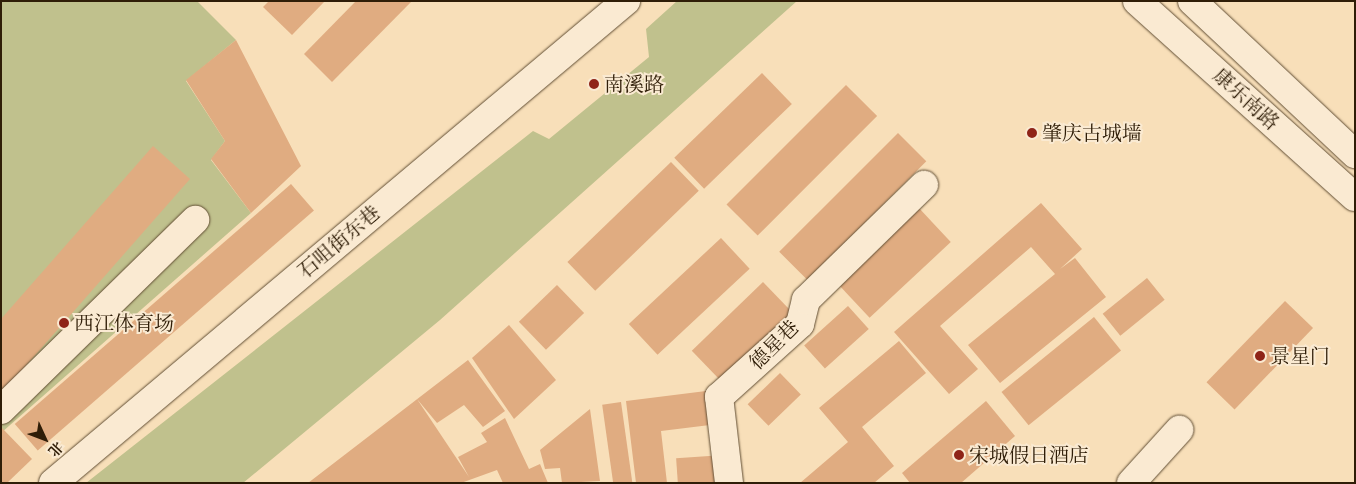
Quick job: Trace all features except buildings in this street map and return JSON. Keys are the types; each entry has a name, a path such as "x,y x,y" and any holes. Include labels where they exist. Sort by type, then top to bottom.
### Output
{"street":[{"name":"石咀街东巷","path":"53,483 626,1"},
{"name":"康乐南路","path":"1137,1 1355,197"},
{"name":"康乐南路","path":"1192,1 1355,154"},
{"name":"德星巷","path":"729,483 719,397 800,324 806,300 924,185"},
{"path":"1,410 195,220"},
{"path":"1131,483 1179,430"}],"green space":[{"name":"西江体育场","path":"1,1 197,1 236,40 186,81 225,141 211,160 251,213 1,433"},
{"path":"677,1 797,1 440,320 243,483 86,483 533,131 549,139 649,57 646,29"}],"place":[{"name":"南溪路","path":"594,84"},
{"name":"肇庆古城墙","path":"1032,133"},
{"name":"西江体育场","path":"64,323"},
{"name":"景星门","path":"1260,356"},
{"name":"宋城假日酒店","path":"959,455"}]}
